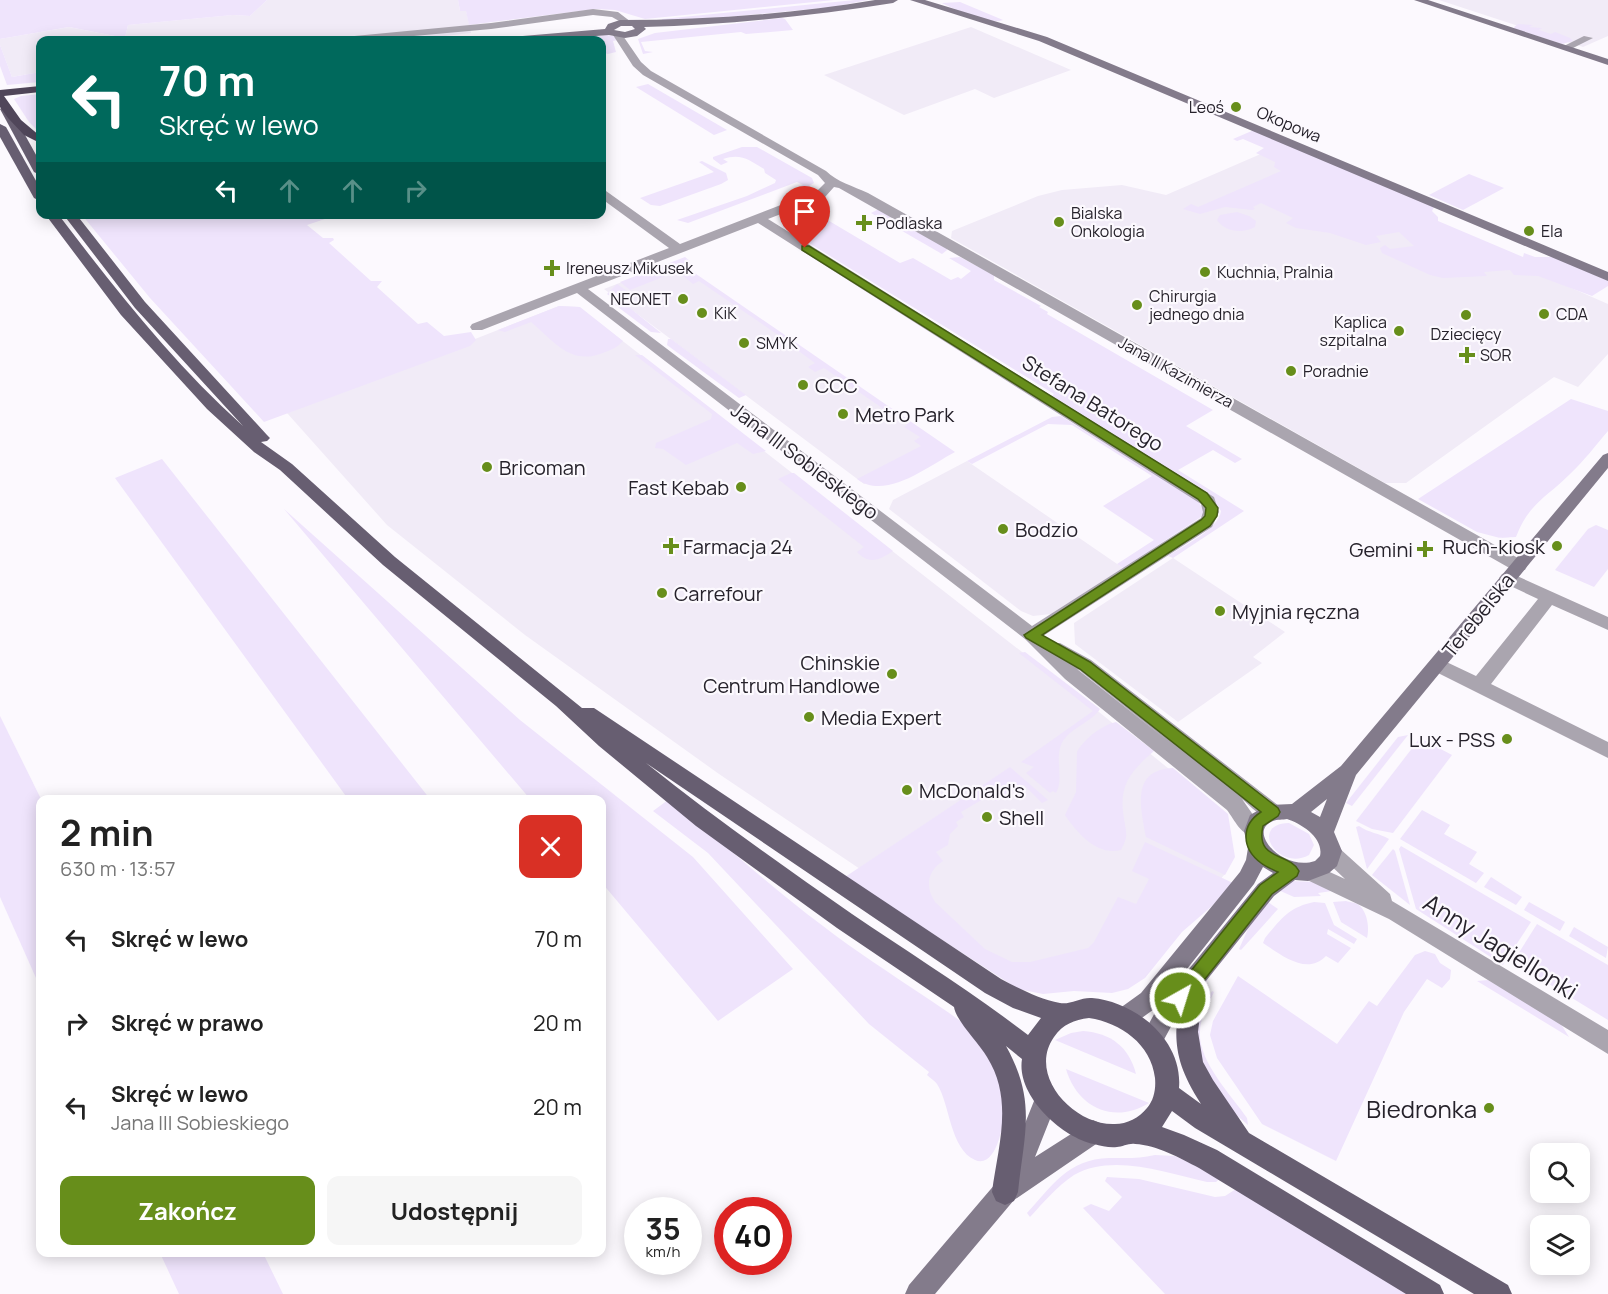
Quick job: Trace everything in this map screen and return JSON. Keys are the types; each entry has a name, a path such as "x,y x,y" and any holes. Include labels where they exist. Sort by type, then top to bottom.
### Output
{"highway":[{"path":"36,89 2,99 26,131 36,138"}],"main road":[{"path":"2,99 36,164"},
{"path":"0,127 36,191"},
{"path":"55,219 126,312 179,372 259,449 286,468 432,597 563,701 606,741 717,831 1016,1038 1034,1054"},
{"path":"73,219 140,305 268,444 286,468"},
{"path":"563,701 619,733 993,986 1028,1004 1063,1014"},
{"path":"1193,981 1186,1030 1191,1063 1210,1098 1242,1142"},
{"path":"954,996 999,1052 1010,1077 1016,1113 1005,1192"},
{"path":"1089,1008 1108,1011 1124,1018 1139,1027 1152,1040 1166,1067 1167,1094 1157,1116 1135,1132 1116,1136 1093,1132 1065,1119 1046,1099 1035,1075 1034,1054 1044,1030 1063,1014 1089,1008"},
{"path":"1167,1094 1204,1120 1499,1294"},
{"path":"1135,1132 1175,1143 1208,1159 1431,1294"}],"street":[{"path":"852,7 874,0"},
{"path":"555,36 637,30 852,7 893,0"},
{"name":"Okopowa","path":"900,0 916,0 1043,39 1608,277"},
{"name":"Okopowa","path":"932,0 954,13"},
{"path":"1419,0 1608,63"},
{"path":"386,36 491,26 578,14 607,13 619,15 637,30"},
{"path":"477,327 821,194 831,183 822,173 647,73 637,64 628,47 613,30 607,13"},
{"path":"613,30 626,22"},
{"path":"628,47 637,30"},
{"path":"1565,48 1588,38"},
{"name":"Jana II Kazimierza","path":"831,183 842,185 864,196 1514,572 1549,597 1608,624"},
{"path":"606,197 677,248"},
{"name":"Stefana Batorego","path":"757,217 1208,501 1212,508 1211,516 1206,523 1031,635"},
{"name":"Jana III Sobieskiego","path":"578,287 1031,635 1071,674 1234,804 1256,839"},
{"name":"Terebelska","path":"1295,813 1348,771 1608,458"},
{"path":"1479,686 1549,597"},
{"name":"Jana III Sobieskiego","path":"1031,635 1085,665 1272,812"},
{"path":"1438,665 1608,751"},
{"name":"Terebelska","path":"1324,831 1348,771"},
{"path":"1124,1018 1149,1000 1247,878 1256,861 1256,839 1261,818 1272,812 1295,813 1310,819 1324,831 1328,838 1331,853 1324,865 1300,871 1266,890 1166,1014 1152,1040"},
{"path":"1256,839 1273,864 1300,871"},
{"name":"Anny Jagiellonki","path":"1331,853 1397,913"},
{"name":"Anny Jagiellonki","path":"1300,871 1397,913 1608,1043"},
{"path":"918,1294 1005,1192 1033,1135 1046,1099"},
{"path":"1005,1192 1093,1132"}],"shaded area":[{"path":"0,0 267,0 250,16 233,15 128,25 125,36 69,27 0,39"},
{"path":"267,0 458,0 460,11 466,10 471,33 445,36 125,36 128,25 233,15 250,16"},
{"path":"458,0 834,0 645,19 615,10 596,9 469,25 466,11 460,11"},
{"path":"868,0 833,7 663,23 662,19"},
{"path":"1439,0 1608,0 1608,36 1583,47"},
{"path":"960,2 1003,20 981,19 942,3"},
{"path":"782,18 793,30 746,34 741,32 641,42 645,51 653,52 643,54 638,39 655,33"},
{"path":"1518,24 1533,25 1529,27 1542,28 1539,30 1551,34 1555,32 1573,41 1562,44 1515,29 1514,27"},
{"path":"69,27 115,36 36,36 36,73 12,77 0,45 0,39"},
{"path":"971,27 1071,70 994,98 975,89 904,115 824,75"},
{"path":"606,35 615,36 617,40 613,41 616,52 606,53 606,36 594,36"},
{"path":"0,45 12,77 36,73 36,82 7,85 0,66"},
{"path":"648,84 727,130 714,135 636,87"},
{"path":"36,94 36,129 14,99"},
{"path":"1254,130 1434,207 1432,211 1438,217 1438,221 1523,257 1524,253 1535,257 1555,257 1608,281 1608,286 1592,296 1538,276 1514,275 1510,270 1484,272 1487,276 1443,278 1430,275 1382,253 1380,248 1385,245 1390,249 1414,246 1399,232 1376,236 1381,242 1366,245 1330,233 1296,228 1286,223 1293,218 1261,203 1252,210 1225,207 1200,214 1183,209 1191,204 1198,207 1281,171 1274,167 1275,162 1256,153 1264,148 1243,139 1237,141 1233,139"},
{"path":"742,147 757,147 812,178 814,183 800,191 796,188 803,185 797,182 688,223 677,220 747,196 775,183 776,180 765,173 764,169 745,158 729,157 723,159 728,162 721,165 713,159 713,157"},
{"path":"1263,153 1608,304 1608,354 1578,387 1554,377 1406,483 1385,483 951,238 952,231 1038,196 1062,190 1122,185 1166,195"},
{"path":"702,161 726,173 728,180 660,206 651,205 640,198 714,172 699,162"},
{"path":"1469,174 1504,188 1463,210 1429,195"},
{"path":"809,209 900,263 913,258 951,280 958,277 961,279 971,271 949,258 960,257 994,275 994,280 1041,306 1039,307 1048,312 1047,314 1213,410 1186,426 1242,459 1235,463 1213,450 1178,470 1244,511 1173,558 1168,556 1207,531 1219,518 1221,511 1211,497 1052,396 1054,394 783,227 785,218"},
{"path":"879,209 947,250 942,254 871,213"},
{"path":"1237,212 1256,221 1255,227 1245,231 1234,231 1224,227 1217,220 1220,215"},
{"path":"85,219 325,219 307,225 323,238 333,238 334,240 329,243 371,281 382,281 377,287 418,324 427,322 444,336 471,332 476,340 470,346 264,422 150,298"},
{"path":"685,257 690,261 683,265 955,452 894,484 868,485 857,479 921,446 914,441 920,437 904,427 907,425 824,368 815,372 808,367 815,363 789,344 781,348 775,344 784,339 699,281 693,284 682,275 673,273 630,290 620,282"},
{"path":"676,261 953,452 864,484 604,289"},
{"path":"617,284 627,291 615,296 661,333 651,332 614,304 618,302 607,294"},
{"path":"559,306 579,307 1099,712 1228,817 1225,874 1190,913 1016,974 719,774 525,635 387,525 287,413"},
{"path":"559,306 580,307 623,341 603,353 581,356 563,350 531,322 505,332 498,330"},
{"path":"668,339 746,395 739,398 667,345"},
{"path":"635,355 642,355 766,451 753,454 737,443 686,465 663,449 655,448 656,443 711,419 712,414"},
{"path":"1571,399 1608,411 1608,431 1575,469 1532,508 1516,537 1500,538 1477,532 1418,499"},
{"path":"1061,416 1197,500 1204,510 1201,517 1123,568 1117,564 1154,540 1103,506 1152,476 1072,425 1048,424 972,464 967,461 1052,417"},
{"path":"162,459 427,795 345,795 115,478"},
{"path":"967,461 1123,568 1051,614 1033,616 1021,611 889,509 893,500"},
{"path":"794,473 893,551 875,560 861,556 857,552 864,547 778,479"},
{"path":"284,509 520,720 693,857 793,969 718,1021 606,888 606,795 527,795"},
{"path":"1596,525 1608,530 1608,569 1594,587 1555,570 1588,529"},
{"path":"1173,558 1285,632 1253,657 1262,663 1178,722 1075,644 1074,623"},
{"path":"1025,652 1100,709 1091,719 1064,739 1059,751 1059,782 1056,793 1053,791 1050,793 1026,773 1034,767 1021,762 1093,711 1019,653"},
{"path":"0,716 39,795 36,795 36,978 0,897"},
{"path":"1116,722 1154,751 1139,765 1128,780 1123,796 1126,837 1121,850 1112,851 1096,847 1089,842 1065,815 1076,792 1077,752 1094,733"},
{"path":"1408,735 1352,806 1346,803 1398,737"},
{"path":"1420,738 1452,755 1393,833 1372,829 1356,821"},
{"path":"1010,767 1048,800 1042,803 1024,785 996,801 990,795 961,812 964,817 956,822 958,826 950,834 948,845 936,852 943,861 934,870 929,880 935,902 985,949 1012,962 1030,962 1088,948 1094,942 1118,897 1136,904 1149,879 1132,871 1145,842 1233,883 1212,906 1182,932 1145,978 1128,989 1112,993 1074,991 1043,994 1018,989 845,877"},
{"path":"1173,768 1228,814 1235,857 1225,875 1146,837 1141,803 1144,783 1159,770"},
{"path":"668,800 803,911 860,953 954,1016 981,1040 997,1068 1004,1099 1002,1127 990,1157 983,1161 975,1160 960,1146 941,1093 936,1083 927,1075 929,1072 869,1024 708,853 653,811"},
{"path":"1422,810 1450,825 1444,834 1477,852 1469,864 1484,873 1476,883 1400,839"},
{"path":"1289,823 1309,834 1314,845 1309,855 1298,859 1287,857 1278,853 1272,846 1269,838 1270,831 1277,825"},
{"path":"1359,826 1389,839 1367,869 1356,827"},
{"path":"1401,846 1531,922 1503,965 1416,909 1399,849"},
{"path":"1393,849 1395,851 1410,905 1372,875"},
{"path":"1491,877 1522,897 1516,905 1484,887"},
{"path":"1291,881 1317,882 1332,891 1318,893 1321,896 1294,897 1276,889"},
{"path":"1265,900 1278,909 1241,950 1239,949 1255,913"},
{"path":"1346,901 1359,905 1365,913 1368,924 1367,938 1341,922 1333,902"},
{"path":"1314,902 1325,903 1334,925 1357,939 1354,944 1328,929 1327,934 1351,948 1338,963 1326,956 1319,962 1311,964 1294,962 1263,943 1286,915 1298,907"},
{"path":"1529,902 1565,922 1560,931 1524,910"},
{"path":"1537,924 1608,965 1608,1020 1513,962"},
{"path":"1574,927 1608,947 1606,958 1569,936"},
{"path":"1425,951 1435,954 1440,963 1451,970 1450,979 1442,988 1427,979 1404,1012 1336,1161 1262,1124 1217,1058 1210,1035 1213,1021 1238,976 1337,1044 1369,1001 1377,1006 1415,955"},
{"path":"1488,980 1559,1021 1569,1037 1477,981"},
{"path":"1212,991 1214,992 1201,1022 1201,1043 1210,1066 1247,1118 1248,1125 1225,1105 1197,1052 1198,1018"},
{"path":"1083,1031 1102,1035 1117,1043 1129,1056 1136,1074 1055,1040"},
{"path":"1066,1069 1149,1103 1122,1112 1098,1109 1079,1093"},
{"path":"1155,1155 1175,1156 1221,1177 1216,1182 1207,1182 1140,1167 1105,1166 1074,1175 1056,1189 1030,1217 1027,1213 1053,1184 1082,1163 1109,1158 1138,1158"},
{"path":"1107,1177 1139,1179 1215,1197 1225,1196 1236,1189 1418,1294 1165,1294 1083,1208 1091,1204 1109,1211 1122,1197 1105,1181"},
{"path":"162,1257 265,1257 283,1294 179,1294"}],"place":[{"name":"Leoś","path":"1236,107"},
{"name":"Bialska Onkologia","path":"1059,222"},
{"name":"Podlaska","path":"864,223"},
{"name":"Ela","path":"1529,231"},
{"name":"Ireneusz Mikusek","path":"552,268"},
{"name":"Kuchnia, Pralnia","path":"1205,272"},
{"name":"NEONET","path":"683,299"},
{"name":"Chirurgia jednego dnia","path":"1137,305"},
{"name":"KiK","path":"702,313"},
{"name":"CDA","path":"1544,314"},
{"name":"Dziecięcy","path":"1466,315"},
{"name":"Kaplica szpitalna","path":"1399,331"},
{"name":"SMYK","path":"744,343"},
{"name":"SOR","path":"1467,355"},
{"name":"Poradnie","path":"1291,371"},
{"name":"CCC","path":"803,385"},
{"name":"Metro Park","path":"843,414"},
{"name":"Bricoman","path":"487,467"},
{"name":"Fast Kebab","path":"741,487"},
{"name":"Bodzio","path":"1003,529"},
{"name":"Farmacja 24","path":"671,546"},
{"name":"Ruch-kiosk","path":"1557,546"},
{"name":"Gemini","path":"1425,549"},
{"name":"Carrefour","path":"662,593"},
{"name":"Myjnia ręczna","path":"1220,611"},
{"name":"Chinskie Centrum Handlowe","path":"892,674"},
{"name":"Media Expert","path":"809,717"},
{"name":"Lux - PSS","path":"1507,739"},
{"name":"McDonald's","path":"907,790"},
{"name":"Shell","path":"987,817"},
{"name":"Biedronka","path":"1489,1108"}],"route":[{"path":"805,248 1202,496 1212,508 1211,516 1206,523 1031,635 1085,665 1272,812 1256,823 1253,829 1255,844 1265,858 1273,864 1291,871 1266,890 1180,998"}]}
